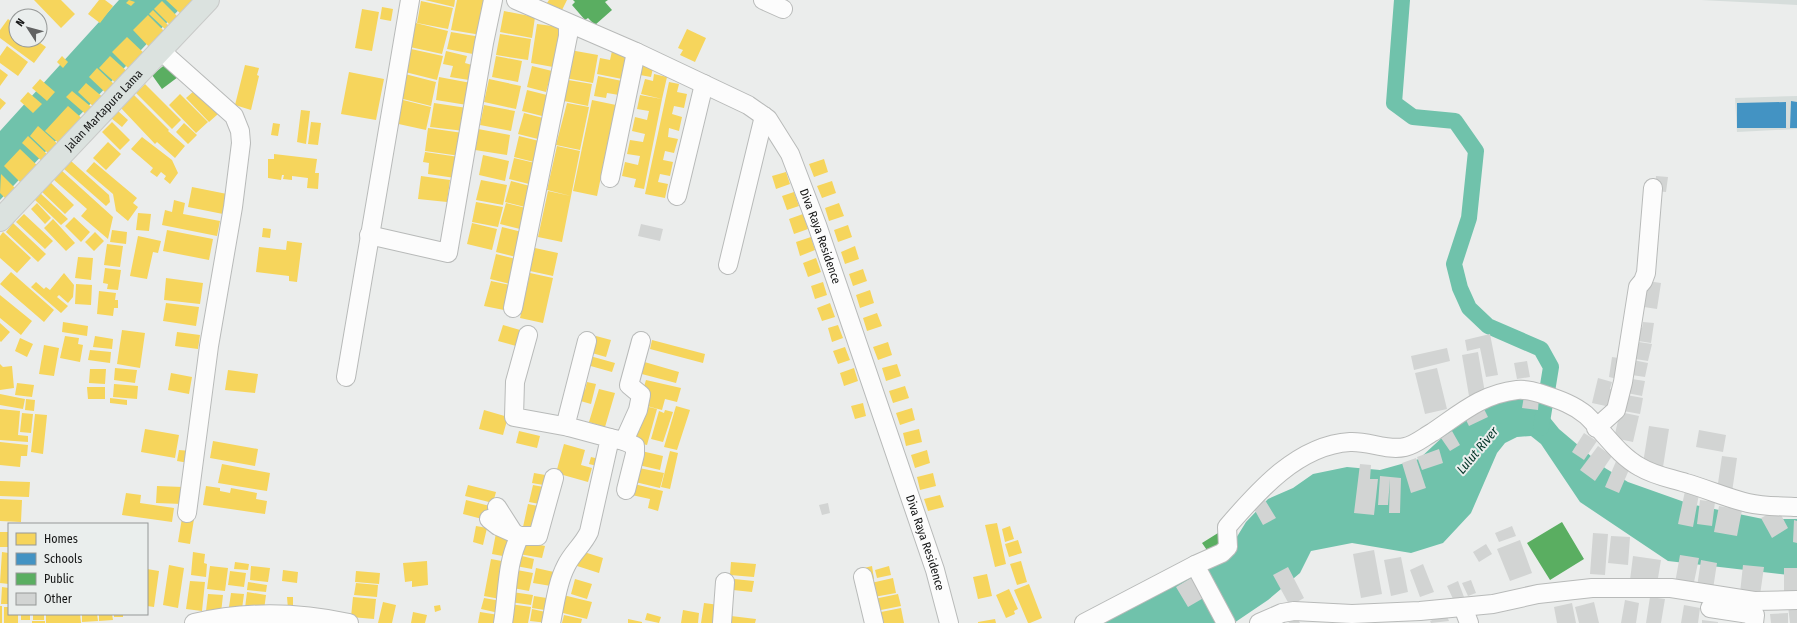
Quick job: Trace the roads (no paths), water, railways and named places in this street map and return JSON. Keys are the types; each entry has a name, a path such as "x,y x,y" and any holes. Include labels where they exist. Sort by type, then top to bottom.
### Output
{"main road":[{"name":"Jalan Martapura Lama","path":"0,220 208,0"}],"street":[{"path":"346,378 410,0"},
{"path":"369,235 448,253 484,43 493,0"},
{"name":"Diva Raya Residence","path":"516,0 568,24 636,52 704,84 748,105 768,119 790,154 817,225 935,570 949,623"},
{"path":"763,0 783,9"},
{"path":"513,308 567,44 568,24"},
{"path":"161,51 234,116 240,131 241,143 233,207 209,346 187,513"},
{"path":"610,178 636,52"},
{"path":"677,196 704,84"},
{"path":"728,265 764,116"},
{"path":"1596,428 1616,410 1623,382 1638,287 1643,281 1646,273 1652,188"},
{"path":"528,335 515,382 514,417 569,427 617,439 635,446 635,454 626,490"},
{"path":"569,427 566,423 587,341"},
{"path":"551,623 565,566 589,532 617,439 638,410 641,395 629,385 641,341"},
{"path":"1084,623 1225,550 1228,547 1227,527 1253,497 1290,465 1311,453 1336,444 1351,442 1374,444 1395,449 1412,445 1471,405 1487,397 1516,390 1529,390 1562,400 1586,416 1596,428 1628,459 1640,467 1663,478 1684,482 1748,503 1797,506"},
{"path":"493,513 517,534 538,536 554,478"},
{"path":"503,623 506,587 517,534"},
{"path":"1196,566 1226,623"},
{"path":"863,577 874,623"},
{"path":"722,623 725,582"},
{"path":"1259,623 1282,613 1294,611 1354,619 1466,615 1493,604 1538,594 1592,588 1671,588 1754,601 1797,600"},
{"path":"1710,608 1755,615 1754,623"},
{"path":"194,623 221,616 300,615 349,623"}],"water":[{"path":"119,0 188,0 0,200 0,131"},
{"name":"Lulut River","path":"1514,398 1528,401 1542,408 1559,429 1605,468 1628,482 1690,504 1763,519 1797,519 1797,576 1668,561 1580,502 1541,444 1531,436 1517,437 1505,443 1497,453 1471,513 1443,543 1411,553 1352,543 1311,551 1300,573 1268,600 1234,623 1092,623 1227,553 1246,522 1268,499 1293,488 1313,474 1347,467 1380,470 1419,459 1462,419 1487,404"}],"waterway":[{"path":"1402,0 1394,103 1413,117 1455,121 1476,151 1469,218 1454,264 1460,288 1469,308 1488,326 1541,349 1551,367 1541,428"}]}
